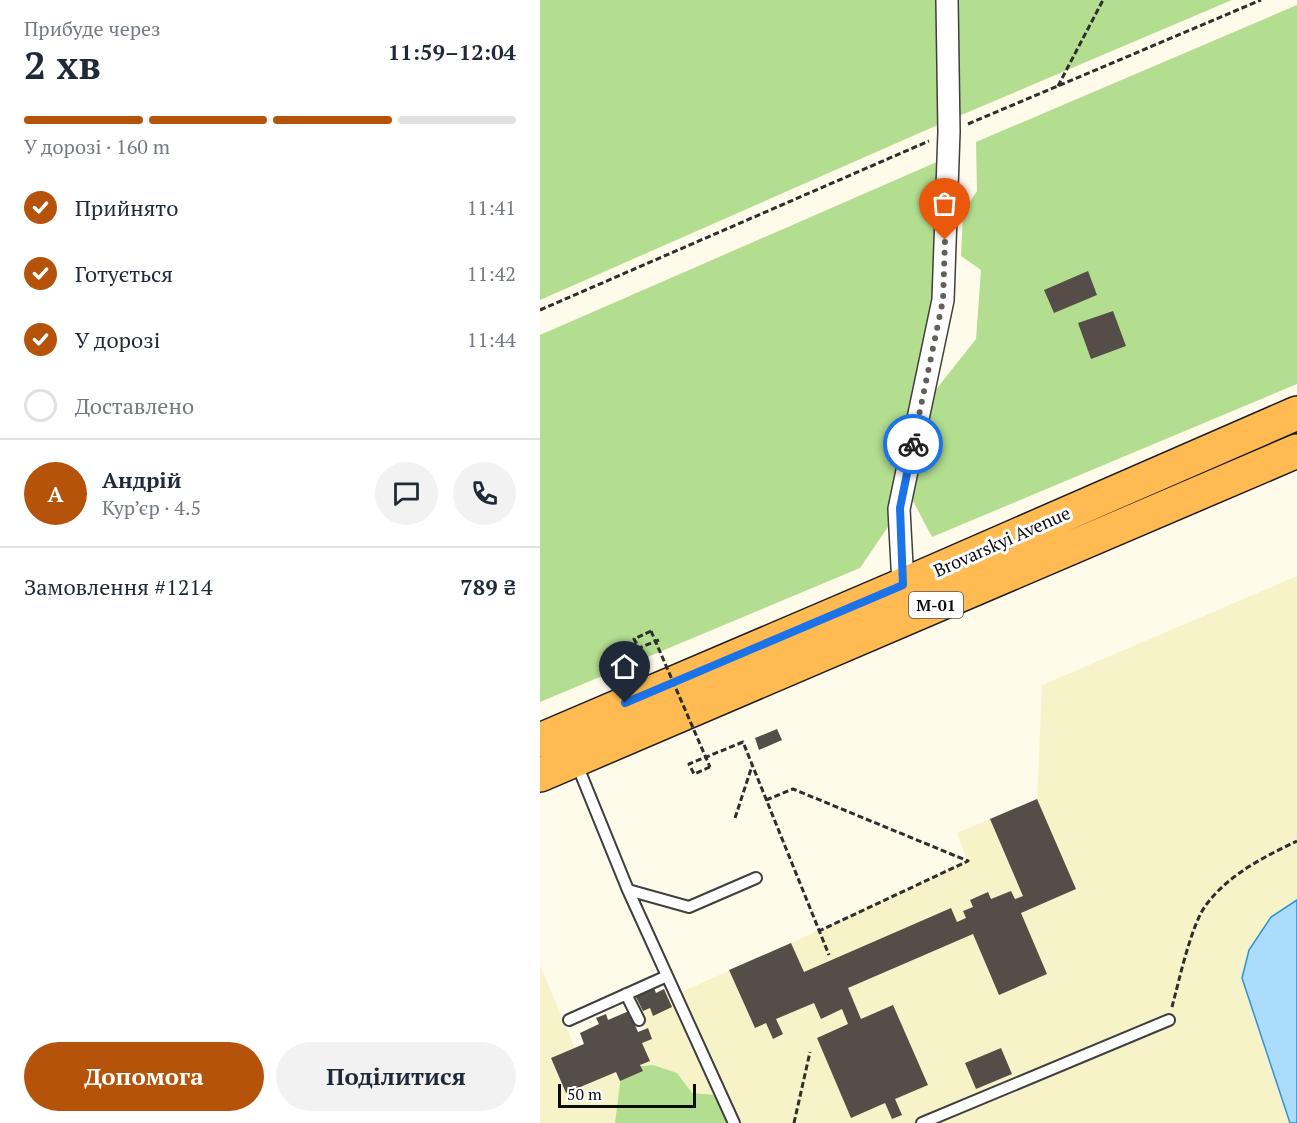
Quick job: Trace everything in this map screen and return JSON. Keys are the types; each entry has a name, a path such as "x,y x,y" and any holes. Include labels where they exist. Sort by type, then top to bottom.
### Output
{"highway":[{"name":"Brovarskyi Avenue","path":"540,740 1297,413"},
{"name":"Brovarskyi Avenue","path":"540,775 1297,452"}],"street":[{"path":"903,585 900,508 943,300 949,132 947,0"}],"lane":[{"path":"575,759 628,890 734,1123"},
{"path":"628,890 689,907 756,878"},
{"path":"569,1020 667,976"},
{"path":"626,994 639,1020"},
{"path":"922,1123 1169,1020"}],"path":[{"path":"1058,86 1103,0"},
{"path":"540,310 949,132 1261,0"},
{"path":"659,639 639,648 634,639 651,631 710,767 693,774 689,764 742,742 829,955"},
{"path":"735,818 752,765"},
{"path":"766,800 793,789 968,861 819,931"},
{"path":"1169,1020 1191,938 1205,906 1232,878 1260,858 1297,841"},
{"path":"794,1123 810,1052"}],"shaded area":[{"path":"1297,576 1297,900 1271,917 1249,950 1242,978 1289,1123 540,1123 540,965 575,1048 584,1043 580,1033 599,1025 596,1018 606,1014 608,1020 629,1011 638,1032 647,1028 636,997 654,988 656,993 664,989 668,998 967,860 957,833 1037,799 1042,685"}],"green space":[{"path":"540,0 1232,0 940,124 540,300"},
{"path":"1297,5 1297,384 932,537 912,499 930,397 976,339 981,270 961,256 963,212 977,191 976,142"},
{"path":"939,161 935,300 888,527 860,568 540,702 540,335"},
{"path":"653,1065 677,1073 692,1093 715,1095 727,1123 615,1123 622,1068"}],"water":[{"path":"1297,900 1297,1123 1290,1123 1242,978 1249,950 1271,917"}],"building":[{"path":"1088,271 1097,295 1054,313 1044,290"},
{"path":"1113,311 1126,346 1091,359 1078,323"},
{"path":"777,729 782,740 759,750 755,738"},
{"path":"1037,799 1076,889 1021,913 1047,974 999,995 973,934 848,988 861,1019 893,1005 928,1085 895,1099 902,1115 892,1119 885,1103 851,1118 817,1038 848,1024 842,1009 821,1019 814,1003 776,1019 783,1034 773,1039 766,1023 755,1028 729,970 791,943 804,972 951,908 957,922 966,918 963,911 973,907 970,900 988,892 991,899 1011,891 1015,899 1023,896 990,819"},
{"path":"654,988 656,993 664,989 672,1007 653,1016 650,1008 643,1011 636,997"},
{"path":"629,1011 638,1032 648,1028 652,1039 642,1043 650,1061 640,1065 643,1071 620,1081 616,1072 566,1093 551,1058 584,1044 580,1033 599,1024 596,1018 606,1014 608,1020"},
{"path":"1001,1048 1012,1074 976,1089 965,1063"}],"way so far":[{"path":"913,444 943,300 945,240"}],"route":[{"path":"625,703 903,585 900,508 913,444"}]}
